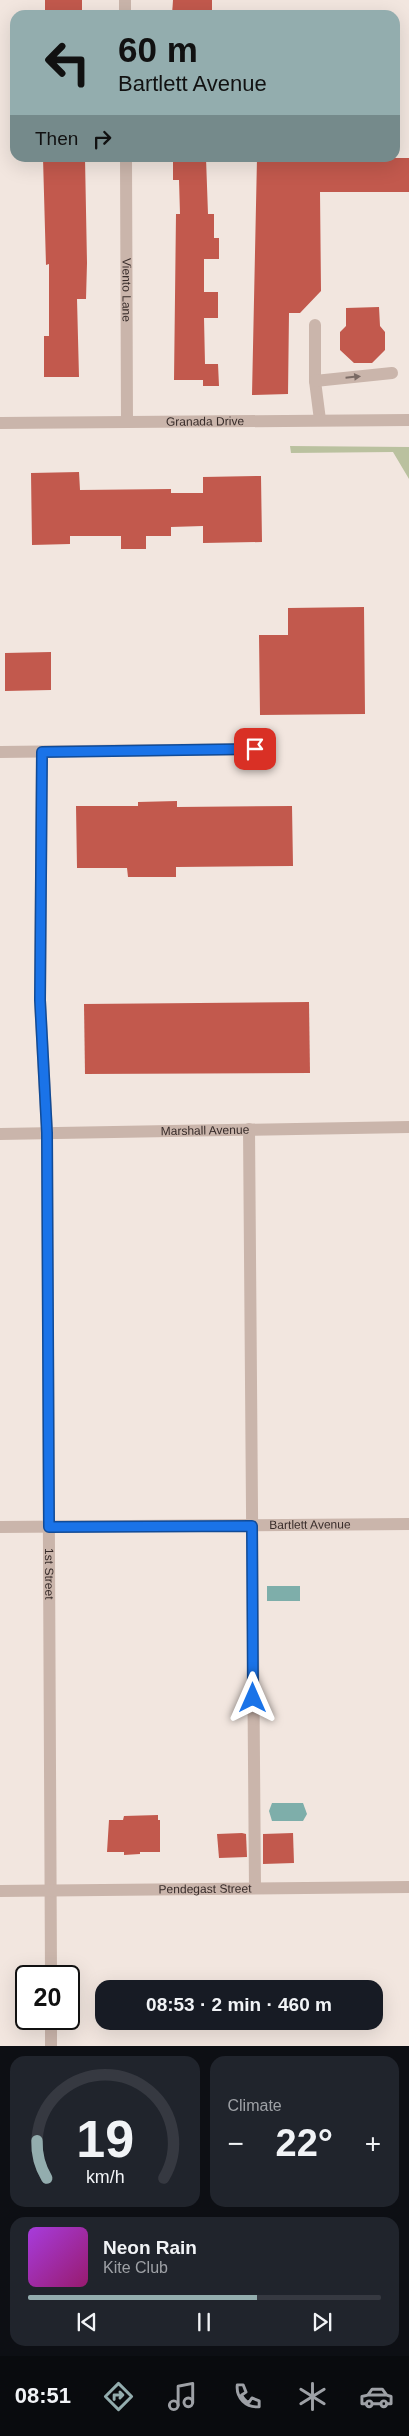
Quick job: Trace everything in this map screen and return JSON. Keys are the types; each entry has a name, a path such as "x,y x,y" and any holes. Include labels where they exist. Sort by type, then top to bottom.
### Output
{"street":[{"name":"Viento Lane","path":"126,162 127,422"},
{"path":"315,325 315,381 320,420"},
{"path":"315,381 392,373"},
{"name":"Granada Drive","path":"0,424 409,420"},
{"path":"0,752 255,749"},
{"name":"1st Street","path":"42,752 40,1000 47,1133 51,1965"},
{"name":"Marshall Avenue","path":"0,1134 409,1127"},
{"path":"249,1129 254,1888"},
{"name":"Bartlett Avenue","path":"0,1527 409,1524"},
{"name":"Pendegast Street","path":"0,1891 409,1887"},
{"path":"51,2030 51,2046"}],"green space":[{"path":"290,446 409,447 409,479 393,452 291,453"}],"water":[{"path":"267,1586 300,1586 300,1601 267,1601"},
{"path":"272,1803 303,1803 307,1814 303,1821 272,1821 269,1811"}],"building":[{"path":"45,0 82,0 82,10 45,10"},
{"path":"173,0 212,0 212,10 172,10"},
{"path":"400,158 409,158 409,192 320,192 321,291 300,313 289,313 288,394 252,395 257,162 400,162"},
{"path":"43,162 85,162 86,299 77,299 79,377 44,377 44,336 49,336 49,264 46,265"},
{"path":"173,162 206,162 208,214 214,214 214,238 219,238 219,259 204,259 204,292 218,292 218,318 204,318 205,364 218,364 219,386 203,386 203,380 174,380 176,214 180,214 179,180 173,180"},
{"path":"379,307 380,326 385,332 385,350 372,363 354,363 340,350 340,332 346,326 346,308"},
{"path":"79,472 80,490 171,489 171,493 203,493 203,477 261,476 262,542 203,543 203,526 171,527 171,536 146,536 146,549 121,549 121,536 70,536 70,544 32,545 31,473"},
{"path":"364,607 365,714 260,715 259,635 288,635 288,608"},
{"path":"51,652 51,690 5,691 5,653"},
{"path":"177,801 177,807 292,806 293,866 176,867 176,877 128,877 127,868 77,868 76,806 138,806 138,802"},
{"path":"309,1002 310,1073 85,1074 84,1004"},
{"path":"158,1815 158,1820 160,1820 160,1852 140,1852 140,1854 124,1855 124,1852 107,1852 109,1820 123,1820 124,1816"},
{"path":"293,1833 294,1863 263,1864 263,1834"},
{"path":"217,1834 246,1834 247,1857 219,1858"}],"route":[{"path":"253,1698 252,1526 49,1527 47,1133 40,1000 42,752 255,749"}]}
